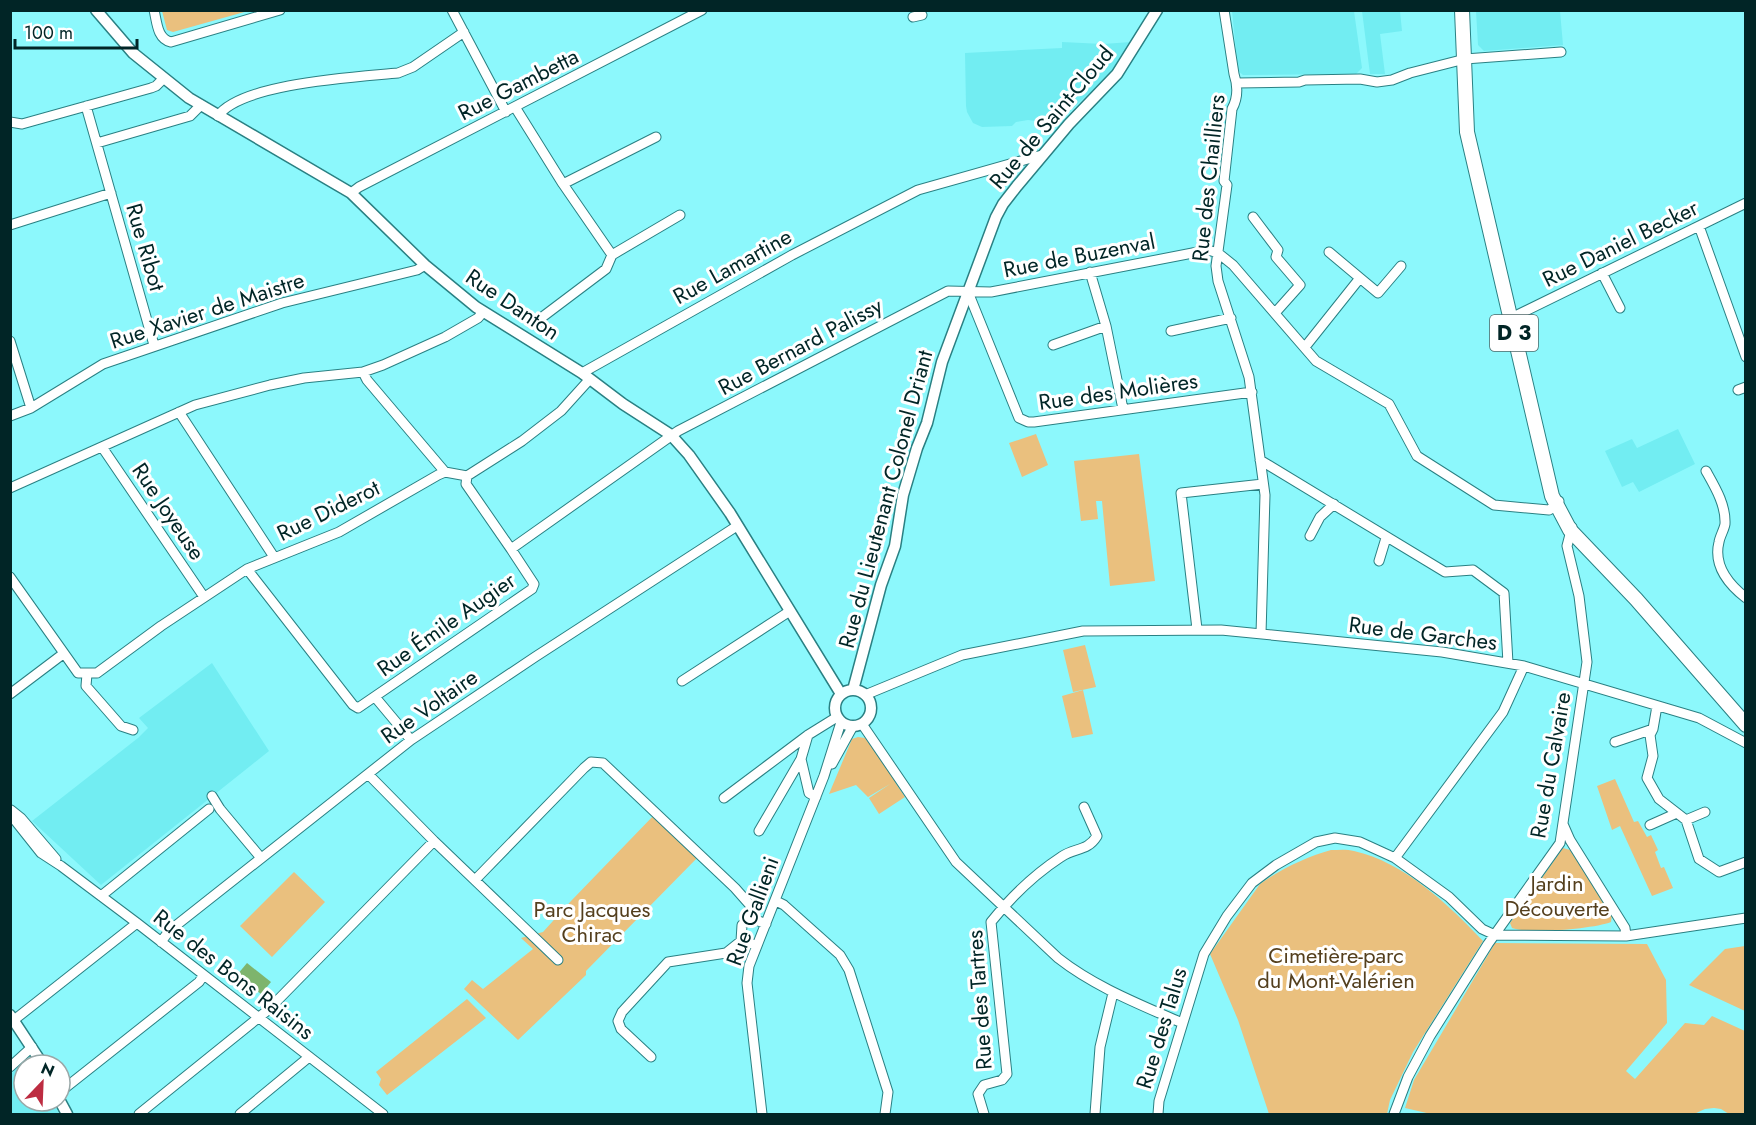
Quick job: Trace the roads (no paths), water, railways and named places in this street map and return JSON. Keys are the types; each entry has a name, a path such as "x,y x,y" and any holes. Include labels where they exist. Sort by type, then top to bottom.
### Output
{"main road":[{"name":"D 3","path":"1461,12 1467,132 1548,480 1572,527 1746,725"}],"street":[{"name":"Rue Danton","path":"96,10 132,53 163,79 218,116 351,193 425,265 483,312 586,377 671,435 710,484 841,694"},
{"path":"154,10 161,37 171,42 280,10"},
{"path":"452,10 506,112"},
{"name":"Rue de Saint-Cloud","path":"958,319 1003,204 1069,124 1118,74 1157,10"},
{"name":"Rue des Chailliers","path":"1224,10 1237,83 1224,181 1227,186 1218,253 1218,281 1252,392 1265,495 1261,634"},
{"name":"Rue Gambetta","path":"351,193 701,11"},
{"path":"218,116 225,106 281,86 398,73 412,67 464,32"},
{"path":"1237,83 1360,79 1377,82 1392,80 1465,59 1562,52"},
{"path":"10,122 22,124 151,88 163,79"},
{"path":"97,143 190,116 201,105"},
{"name":"Rue Ribot","path":"86,106 154,345"},
{"path":"515,107 563,184 612,255"},
{"path":"563,184 656,137"},
{"name":"Rue Lamartine","path":"586,377 782,261 903,197 935,184 1042,155"},
{"path":"1014,163 1024,167 1027,173"},
{"path":"10,225 111,194"},
{"name":"Rue Daniel Becker","path":"1511,318 1746,203"},
{"path":"541,318 606,269 612,255 680,215"},
{"path":"1253,217 1278,250 1276,257 1300,285 1275,313"},
{"path":"1699,226 1746,357"},
{"name":"Rue de Buzenval","path":"946,292 991,292 1208,250 1218,253"},
{"path":"1329,252 1378,293 1401,266"},
{"path":"1218,253 1233,266 1320,364 1389,404 1417,456 1494,506 1549,510 1558,503"},
{"name":"Rue Xavier de Maistre","path":"10,416 31,408 103,364 154,345 282,303 417,270 425,265"},
{"path":"1090,272 1106,326 1123,409"},
{"path":"1602,273 1620,308"},
{"path":"1305,347 1360,278"},
{"name":"Rue Bernard Palissy","path":"671,435 946,292"},
{"name":"Rue des Molières","path":"968,292 1016,412 1022,421 1034,422 1252,392"},
{"path":"10,488 179,412 218,398 304,378 363,372 445,337 478,318 483,312"},
{"path":"1171,331 1231,318"},
{"name":"Rue du Lieutenant Colonel Driant","path":"853,690 881,585 895,546 903,495 927,423 942,362 958,319"},
{"path":"1053,345 1106,326"},
{"path":"10,341 31,408"},
{"path":"363,372 367,380 446,472 467,476 522,441 561,411 586,377"},
{"path":"179,412 274,557"},
{"name":"Rue Émile Augier","path":"248,569 353,705 358,708 532,589 534,585 511,549 671,435"},
{"name":"Rue Joyeuse","path":"102,447 204,597"},
{"path":"1260,460 1445,572 1473,570 1504,593 1508,663"},
{"path":"1706,471 1720,497 1725,524 1717,553 1720,567 1727,580 1746,598"},
{"name":"Rue Diderot","path":"83,673 97,674 204,597 248,569 339,532 446,472"},
{"path":"467,476 466,484 511,549"},
{"path":"1197,629 1181,493 1263,484"},
{"path":"1310,536 1320,517 1334,504"},
{"name":"Rue Voltaire","path":"161,942 169,931 411,740 737,526"},
{"name":"Rue du Calvaire","path":"1394,1114 1408,1077 1430,1036 1495,935 1560,843 1587,662 1584,628 1567,546 1572,527"},
{"path":"1379,561 1386,538"},
{"path":"10,577 63,654 83,673 86,686 121,726 133,730"},
{"path":"682,681 790,611"},
{"name":"Rue de Garches","path":"865,695 962,655 1083,631 1197,629 1442,652 1524,666 1699,718 1746,743"},
{"path":"10,694 63,654"},
{"path":"1395,858 1503,712 1524,666"},
{"path":"839,719 835,704 841,694 853,690 865,695 871,710 868,718 857,725"},
{"path":"375,697 411,740"},
{"path":"1658,706 1650,735 1653,756 1647,778 1659,799 1686,820 1699,859 1719,872 1746,862"},
{"path":"724,798 808,735 839,719 857,725 956,862 1058,958 1073,970 1113,993 1182,1023"},
{"name":"Rue Gallieni","path":"762,1114 747,983 749,966 824,776 839,719"},
{"name":"Rue Gallieni","path":"824,776 857,725"},
{"path":"1615,742 1653,729"},
{"path":"759,831 801,759 808,735"},
{"path":"801,759 809,793 816,797"},
{"path":"475,880 584,768 591,762 603,763 735,888 750,905 756,920 766,924"},
{"path":"368,774 558,960"},
{"path":"212,796 261,858"},
{"path":"1004,906 1008,900 1063,855 1091,846 1097,836 1084,807"},
{"name":"Rue des Bons Raisins","path":"10,809 21,818 61,866"},
{"path":"101,896 208,809"},
{"path":"1686,820 1706,812"},
{"path":"1650,825 1677,813"},
{"name":"Rue des Bons Raisins","path":"10,814 41,853 137,923 382,1114"},
{"path":"1562,822 1570,840 1625,928 1626,936"},
{"name":"Rue des Talus","path":"1158,1114 1159,1101 1204,954 1227,916 1252,883 1288,857 1316,842 1335,838 1360,842 1395,858 1449,897 1482,929 1495,935"},
{"path":"1560,843 1570,840"},
{"path":"139,1114 259,1018 434,841"},
{"path":"776,901 784,905 840,955 849,970 888,1092 885,1114"},
{"name":"Rue des Tartres","path":"984,1114 978,1094 984,1085 1002,1080 1007,1074 991,922 1004,906"},
{"path":"651,1058 621,1029 618,1021 622,1012 668,962 726,953 741,941 742,925 753,916"},
{"path":"1495,935 1626,936 1746,918"},
{"path":"36,1053 12,1017 137,923"},
{"path":"741,941 756,945"},
{"path":"72,1083 204,976"},
{"path":"1095,1114 1101,1047 1113,993"},
{"path":"10,1067 32,1047"},
{"path":"240,1114 309,1057"}],"park label":[{"name":"Jardin Découverte","path":"1557,896"},
{"name":"Parc Jacques Chirac","path":"592,922"},
{"name":"Cimetière-parc du Mont-Valérien","path":"1336,968"}]}
